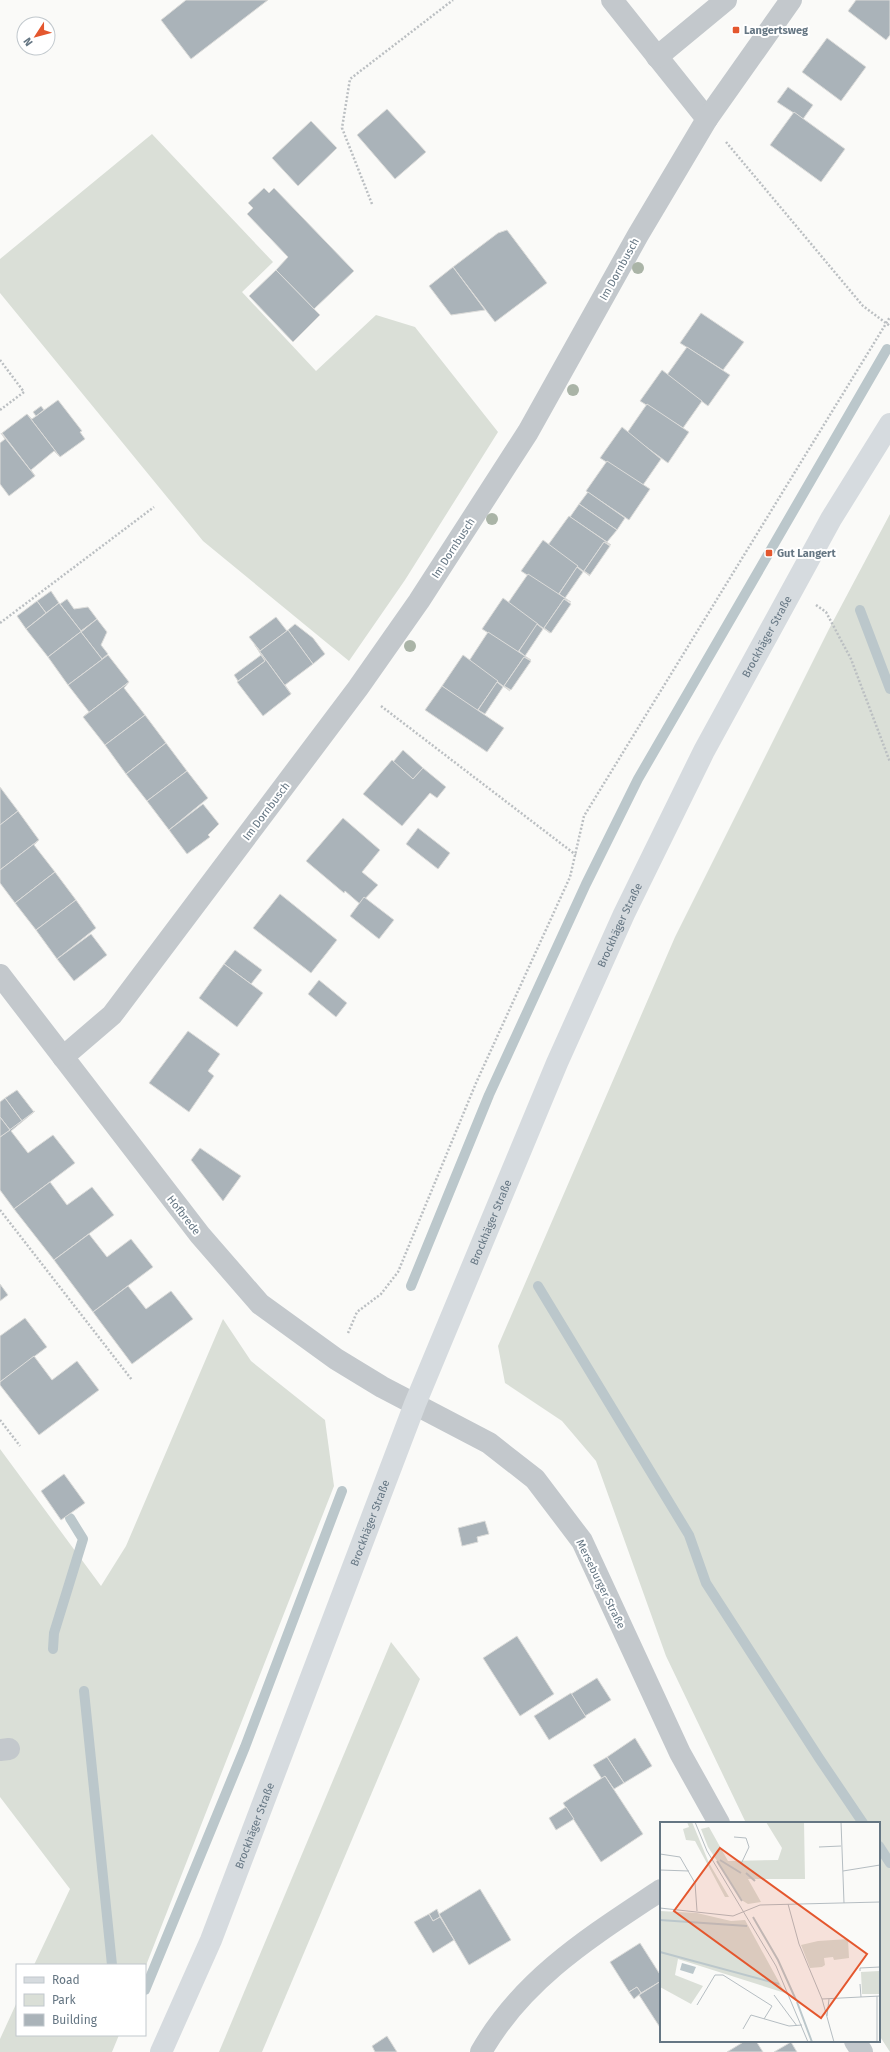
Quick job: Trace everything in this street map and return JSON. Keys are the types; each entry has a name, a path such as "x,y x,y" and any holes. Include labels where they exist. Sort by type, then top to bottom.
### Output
{"main road":[{"name":"Brockhäger Straße","path":"161,2052 211,1940 415,1404 556,1063 624,914 704,751 831,519 890,424"}],"street":[{"path":"612,0 707,119"},
{"path":"657,56 726,0"},
{"name":"Im Dornbusch","path":"63,1058 112,1016 358,688 419,601 528,432 638,235 707,119 792,0"},
{"name":"Hofbrede","path":"0,975 200,1235 260,1304 336,1359 415,1404"},
{"name":"Merseburger Straße","path":"415,1404 489,1444 535,1479 582,1541 680,1753 718,1822"},
{"path":"481,2052 529,1988 579,1945 660,1891"},
{"path":"856,2042 862,2052"}],"path":[{"path":"372,204 342,128 350,79 454,0"},
{"path":"707,119 863,306 890,326"},
{"path":"336,1359 357,1312 381,1294 398,1272 476,1084 570,877 584,816 890,317"},
{"path":"0,360 24,392 0,410"},
{"path":"0,623 154,506"},
{"path":"791,591 826,612 851,659 890,762"},
{"path":"358,688 576,855"},
{"path":"0,1210 132,1380"},
{"path":"0,1420 20,1446"}],"green space":[{"path":"152,134 273,262 242,292 316,371 376,315 415,327 498,432 405,580 349,661 203,541 0,293 0,259"},
{"path":"890,514 890,2052 880,2037 880,1822 746,1822 666,1656 596,1461 562,1421 505,1383 498,1346 675,937 829,629"},
{"path":"223,1319 251,1361 325,1420 334,1486 146,1965 146,1964 34,1964 70,1889 0,1797 0,1449 101,1586 126,1546"},
{"path":"391,1642 420,1679 262,2052 219,2052"},
{"path":"16,2004 16,2036 119,2036 112,2052 0,2052 0,2039"}],"building":[{"path":"186,0 268,0 191,59 161,20"},
{"path":"856,0 890,0 890,35 886,40 848,11"},
{"path":"827,38 866,67 841,101 802,72"},
{"path":"788,87 813,105 803,119 777,102"},
{"path":"387,109 426,152 395,179 357,135"},
{"path":"794,112 845,149 821,182 770,145"},
{"path":"311,121 337,148 298,186 272,158"},
{"path":"264,188 269,193 274,188 354,271 314,309 276,270 288,257 247,214 253,208 248,203"},
{"path":"507,230 547,283 495,322 453,267 498,233"},
{"path":"453,267 485,310 451,315 429,286"},
{"path":"276,270 320,315 293,342 249,296"},
{"path":"701,313 744,342 723,370 680,343"},
{"path":"687,347 730,375 708,406 667,375"},
{"path":"662,370 702,401 683,428 640,401"},
{"path":"58,400 82,431 80,432 85,439 60,457 27,414 32,419"},
{"path":"647,404 689,432 668,463 627,433"},
{"path":"41,406 44,410 36,416 33,412"},
{"path":"27,414 60,457 54,451 31,470 35,476 2,433"},
{"path":"622,427 661,459 643,485 600,458"},
{"path":"1,433 35,476 9,496 0,484 0,443 5,439"},
{"path":"607,461 650,489 629,520 586,491"},
{"path":"588,492 625,518 617,530 579,504"},
{"path":"579,504 617,530 607,542 570,517"},
{"path":"569,516 611,545 604,542 584,571 590,576 548,545"},
{"path":"543,540 578,566 558,595 521,571"},
{"path":"604,542 610,546 590,575 584,571"},
{"path":"577,567 583,572 565,598 559,594"},
{"path":"528,574 571,602 564,599 544,628 550,633 508,603"},
{"path":"51,591 59,603 46,613 37,601"},
{"path":"503,598 538,624 518,652 482,629"},
{"path":"67,599 74,609 88,607 97,619 81,631 60,604"},
{"path":"564,599 571,604 551,633 544,628"},
{"path":"37,601 46,613 26,629 17,616"},
{"path":"59,603 81,631 87,627 48,657 26,629"},
{"path":"276,617 287,631 260,651 249,637"},
{"path":"97,619 107,632 101,645 108,654 102,659 81,632"},
{"path":"295,624 313,638 325,654 313,664 288,630"},
{"path":"537,624 543,629 525,656 519,651"},
{"path":"87,627 81,632 102,659 108,655 68,685 48,657"},
{"path":"288,630 313,664 285,685 291,694 255,645 260,651"},
{"path":"488,632 531,660 524,657 504,686 510,691 469,661"},
{"path":"255,645 291,694 263,716 237,682 265,661"},
{"path":"108,655 129,682 83,717 89,712 68,685"},
{"path":"261,655 265,661 238,681 234,675"},
{"path":"463,655 498,681 477,711 442,686"},
{"path":"524,657 531,661 511,690 504,686"},
{"path":"129,682 124,688 145,715 105,745 83,717"},
{"path":"497,682 503,687 485,714 478,710"},
{"path":"442,686 504,728 487,752 425,710"},
{"path":"145,715 166,743 126,774 105,745"},
{"path":"166,743 187,771 147,801 126,774"},
{"path":"403,750 423,768 413,779 393,762"},
{"path":"392,760 413,779 423,768 446,787 437,798 430,793 402,826 363,794"},
{"path":"187,771 208,798 169,830 147,801"},
{"path":"0,787 18,811 0,825"},
{"path":"203,804 219,824 208,835 210,837 187,854 169,830"},
{"path":"18,811 39,840 0,870 0,825"},
{"path":"343,818 380,850 362,872 378,885 360,904 345,891 344,893 306,861"},
{"path":"418,828 450,853 438,869 406,844"},
{"path":"39,840 34,845 55,872 15,903 0,883 0,870"},
{"path":"55,872 76,900 36,930 15,903"},
{"path":"280,894 337,940 311,973 253,928"},
{"path":"364,897 394,920 379,939 350,916"},
{"path":"76,900 96,928 57,959 36,930"},
{"path":"91,934 107,955 74,981 57,959"},
{"path":"235,950 262,970 251,984 224,964"},
{"path":"224,964 263,993 237,1027 199,998"},
{"path":"319,980 347,1003 336,1017 308,994"},
{"path":"188,1031 220,1054 208,1071 214,1076 189,1112 149,1083"},
{"path":"17,1090 34,1112 22,1121 5,1098"},
{"path":"5,1098 22,1121 10,1130 0,1117 0,1102"},
{"path":"35,1111 11,1131 28,1153 53,1135 75,1163 14,1209 0,1190 0,1137"},
{"path":"0,1117 10,1130 0,1137"},
{"path":"200,1148 241,1176 223,1201 191,1160"},
{"path":"50,1182 67,1205 92,1187 114,1215 54,1260 14,1209"},
{"path":"89,1234 107,1257 131,1239 153,1267 93,1312 54,1260"},
{"path":"0,1284 8,1295 0,1301"},
{"path":"128,1286 146,1309 171,1291 193,1319 132,1364 93,1312"},
{"path":"25,1318 47,1347 0,1382 0,1336"},
{"path":"34,1356 52,1380 77,1361 99,1390 39,1435 0,1385 0,1382"},
{"path":"64,1474 85,1503 61,1520 41,1491"},
{"path":"485,1521 489,1534 477,1537 478,1542 462,1546 458,1528"},
{"path":"517,1636 554,1694 520,1716 483,1658"},
{"path":"597,1678 611,1700 585,1716 571,1694"},
{"path":"571,1693 586,1717 549,1740 534,1716"},
{"path":"635,1738 652,1766 624,1783 607,1757"},
{"path":"607,1757 624,1783 614,1789 605,1776 602,1779 593,1765"},
{"path":"605,1776 643,1834 601,1862 563,1803"},
{"path":"566,1807 574,1819 556,1830 549,1818"},
{"path":"480,1889 511,1940 469,1965 439,1914"},
{"path":"437,1909 440,1917 433,1921 429,1914"},
{"path":"429,1914 433,1921 440,1917 454,1940 433,1953 414,1922"},
{"path":"640,1943 660,1974 660,1982 641,1993 637,1987 629,1992 610,1962"},
{"path":"660,1982 660,2027 639,1995"},
{"path":"637,1987 641,1993 634,1999 629,1992"},
{"path":"387,2036 397,2052 375,2052 372,2046"},
{"path":"743,2042 757,2042 763,2052 727,2052"},
{"path":"791,2042 797,2052 774,2052"}],"waterway":[{"path":"411,1286 489,1095 586,884 638,779 887,349"},
{"path":"860,610 890,689"},
{"path":"538,1286 689,1535 706,1583 819,1758 862,1822"},
{"path":"146,1988 245,1747 342,1491"},
{"path":"53,1649 54,1633 83,1539 70,1518"},
{"path":"84,1691 112,1964"},
{"path":"880,1848 890,1863"}],"place":[{"name":"Langertsweg","path":"736,30"},
{"name":"Gut Langert","path":"769,553"}]}
